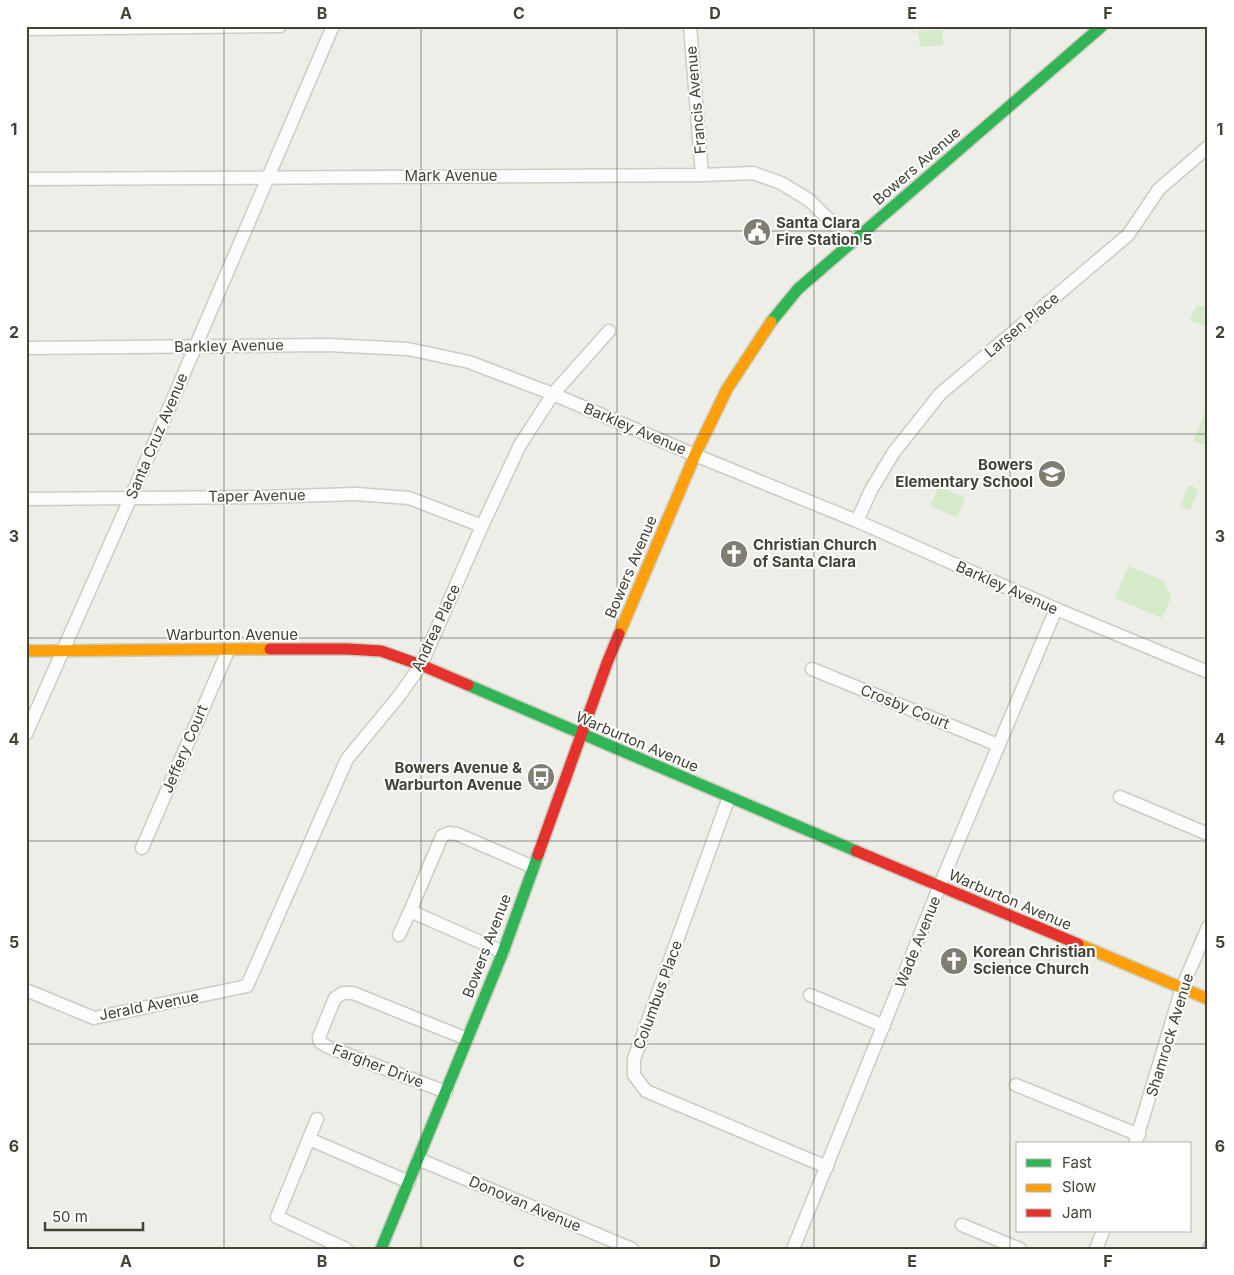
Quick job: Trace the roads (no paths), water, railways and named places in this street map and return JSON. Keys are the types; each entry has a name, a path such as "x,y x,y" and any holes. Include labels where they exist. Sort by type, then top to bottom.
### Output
{"main road":[{"name":"Bowers Avenue","path":"381,1249 503,952 582,735 606,663 695,455 727,390 774,318 798,289 1102,26"},
{"name":"Warburton Avenue","path":"26,651 347,649 381,651 421,665 940,887 1208,999"}],"street":[{"path":"26,29 280,26"},
{"name":"Santa Cruz Avenue","path":"26,734 130,499 333,26"},
{"name":"Francis Avenue","path":"690,26 702,175"},
{"name":"Larsen Place","path":"857,521 871,490 894,452 940,394 1128,235 1159,189 1208,147"},
{"name":"Mark Avenue","path":"26,179 702,175 753,173 781,183 809,200 852,242"},
{"name":"Andrea Place","path":"247,986 347,759 399,696 421,665 520,445 553,394 609,331"},
{"name":"Barkley Avenue","path":"26,348 328,345 408,349 469,362 553,394 695,455 857,521 1056,609 1208,672"},
{"name":"Taper Avenue","path":"26,500 356,494 409,498 482,526"},
{"name":"Wade Avenue","path":"793,1249 998,745 1056,609"},
{"name":"Jeffery Court","path":"142,848 228,651"},
{"name":"Crosby Court","path":"812,669 998,745"},
{"path":"1120,796 1208,834"},
{"name":"Columbus Place","path":"729,797 634,1059 634,1075 646,1091 827,1167"},
{"path":"399,935 442,836 457,834 533,867"},
{"path":"410,911 503,952"},
{"name":"Shamrock Avenue","path":"1137,1139 1182,988 1208,927"},
{"name":"Jerald Avenue","path":"26,990 94,1018 247,986"},
{"name":"Fargher Drive","path":"446,1092 328,1046 320,1042 319,1037 335,998 342,993 353,993 467,1039"},
{"path":"810,995 884,1026"},
{"path":"1016,1085 1137,1139"},
{"path":"317,1119 277,1217 346,1249"},
{"path":"309,1139 409,1182"},
{"name":"Donovan Avenue","path":"418,1159 632,1249"},
{"path":"962,1225 1020,1249"},
{"path":"1096,1249 1103,1232"}],"waterway":[{"path":"1202,1249 1208,1239"}],"place":[{"name":"Santa Clara Fire Station 5","path":"757,232"},
{"name":"Bowers Elementary School","path":"1052,474"},
{"name":"Christian Church of Santa Clara","path":"734,554"},
{"name":"Bowers Avenue & Warburton Avenue","path":"541,777"},
{"name":"Korean Christian Science Church","path":"954,961"}]}
